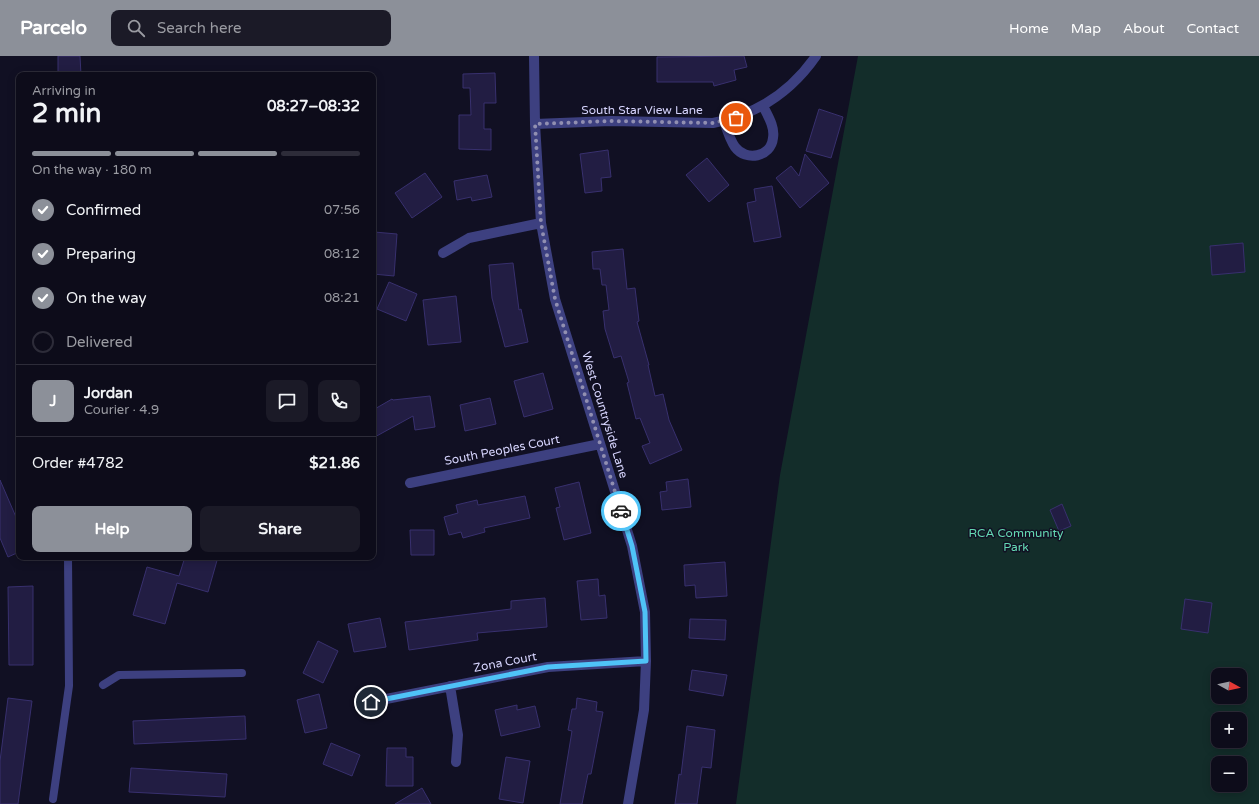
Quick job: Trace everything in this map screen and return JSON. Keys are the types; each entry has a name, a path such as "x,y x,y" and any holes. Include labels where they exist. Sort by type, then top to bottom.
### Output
{"street":[{"name":"West Countryside Lane","path":"534,56 535,124 541,223 555,299 632,546 645,612 646,661 644,710 628,804"},
{"name":"South Star View Lane","path":"535,124 611,121 713,123 724,121 750,113 779,96 795,81 816,56"},
{"path":"724,121 735,147 742,153 751,157 761,155 768,150 773,140 771,124 763,106"},
{"path":"443,254 469,238 541,223"},
{"name":"South Peoples Court","path":"410,483 600,444"},
{"name":"Zona Court","path":"371,702 548,667 646,661"},
{"path":"450,686 458,735 456,762"}],"lane":[{"path":"53,799 69,686 68,560"},
{"path":"103,685 119,675 242,673"}],"green space":[{"name":"RCA Community Park","path":"858,56 1259,56 1259,804 736,804 780,475"}],"building":[{"path":"58,56 80,56 81,72 58,72"},
{"path":"744,56 747,67 734,70 736,80 714,86 713,82 657,82 657,57"},
{"path":"495,73 496,103 484,103 484,129 491,129 491,150 459,149 459,115 471,115 470,88 463,88 463,74"},
{"path":"819,109 843,117 831,158 806,151"},
{"path":"608,150 611,177 601,178 602,191 585,193 580,154"},
{"path":"805,154 829,183 800,208 776,178 791,166 799,176"},
{"path":"707,158 729,185 709,202 686,175"},
{"path":"425,173 442,197 412,218 395,193"},
{"path":"487,175 492,197 472,201 471,197 457,200 454,181"},
{"path":"772,186 781,237 754,242 747,203 756,201 754,189"},
{"path":"376,232 397,234 394,276 376,274"},
{"path":"1243,243 1245,272 1212,275 1210,246"},
{"path":"623,249 627,289 635,288 639,321 637,322 649,365 655,396 663,394 669,420 682,450 650,464 642,446 650,443 640,418 636,419 627,383 629,382 621,356 614,358 605,329 603,311 609,310 606,285 602,285 600,269 593,269 592,252"},
{"path":"513,263 519,310 521,309 528,342 505,347 492,298 489,265"},
{"path":"389,282 417,294 406,321 377,309"},
{"path":"456,296 461,342 428,345 423,300"},
{"path":"543,373 553,409 524,417 514,381"},
{"path":"430,396 435,427 415,430 413,416 376,436 376,408 392,399"},
{"path":"490,398 496,424 465,431 460,405"},
{"path":"688,479 691,507 662,510 660,492 667,491 666,482"},
{"path":"0,480 16,517 16,553 8,557 0,538"},
{"path":"579,482 591,533 564,540 556,508 560,507 555,488"},
{"path":"525,496 530,518 484,528 485,532 463,538 461,532 449,535 444,517 458,513 456,505 477,500 478,505"},
{"path":"1062,504 1071,526 1059,531 1050,510"},
{"path":"410,530 434,530 434,555 411,555"},
{"path":"184,560 217,560 208,592 177,583 165,624 133,615 147,567 179,576"},
{"path":"725,562 727,596 696,598 695,585 685,586 684,565"},
{"path":"598,579 599,596 605,595 607,618 581,620 577,581"},
{"path":"33,586 33,665 9,665 8,587"},
{"path":"545,598 547,627 477,633 478,640 409,650 405,622 511,609 511,601"},
{"path":"1185,599 1212,603 1208,633 1181,629"},
{"path":"380,618 386,647 354,652 348,624"},
{"path":"690,619 726,620 725,640 689,638"},
{"path":"318,641 338,651 323,683 303,673"},
{"path":"692,670 727,675 723,696 689,690"},
{"path":"319,694 327,728 305,733 297,700"},
{"path":"8,698 32,701 18,804 0,804 0,761"},
{"path":"577,698 597,702 596,711 603,712 591,774 588,774 582,804 560,804 572,731 568,730 572,709 576,709"},
{"path":"517,705 517,710 535,706 540,727 501,736 495,710"},
{"path":"245,716 246,739 134,744 133,721"},
{"path":"687,726 715,730 711,768 702,767 697,804 675,804 679,774 681,775"},
{"path":"331,743 360,755 352,776 323,764"},
{"path":"387,748 406,748 406,757 413,757 413,786 386,786"},
{"path":"506,757 530,761 523,803 499,799"},
{"path":"131,768 227,774 225,797 129,792"},
{"path":"422,788 431,804 395,804"}],"way so far":[{"path":"621,511 555,299 541,223 535,124 611,121 713,123 736,118"}],"route":[{"path":"371,702 548,667 574,664 646,661 645,612 632,546 621,511"}]}
